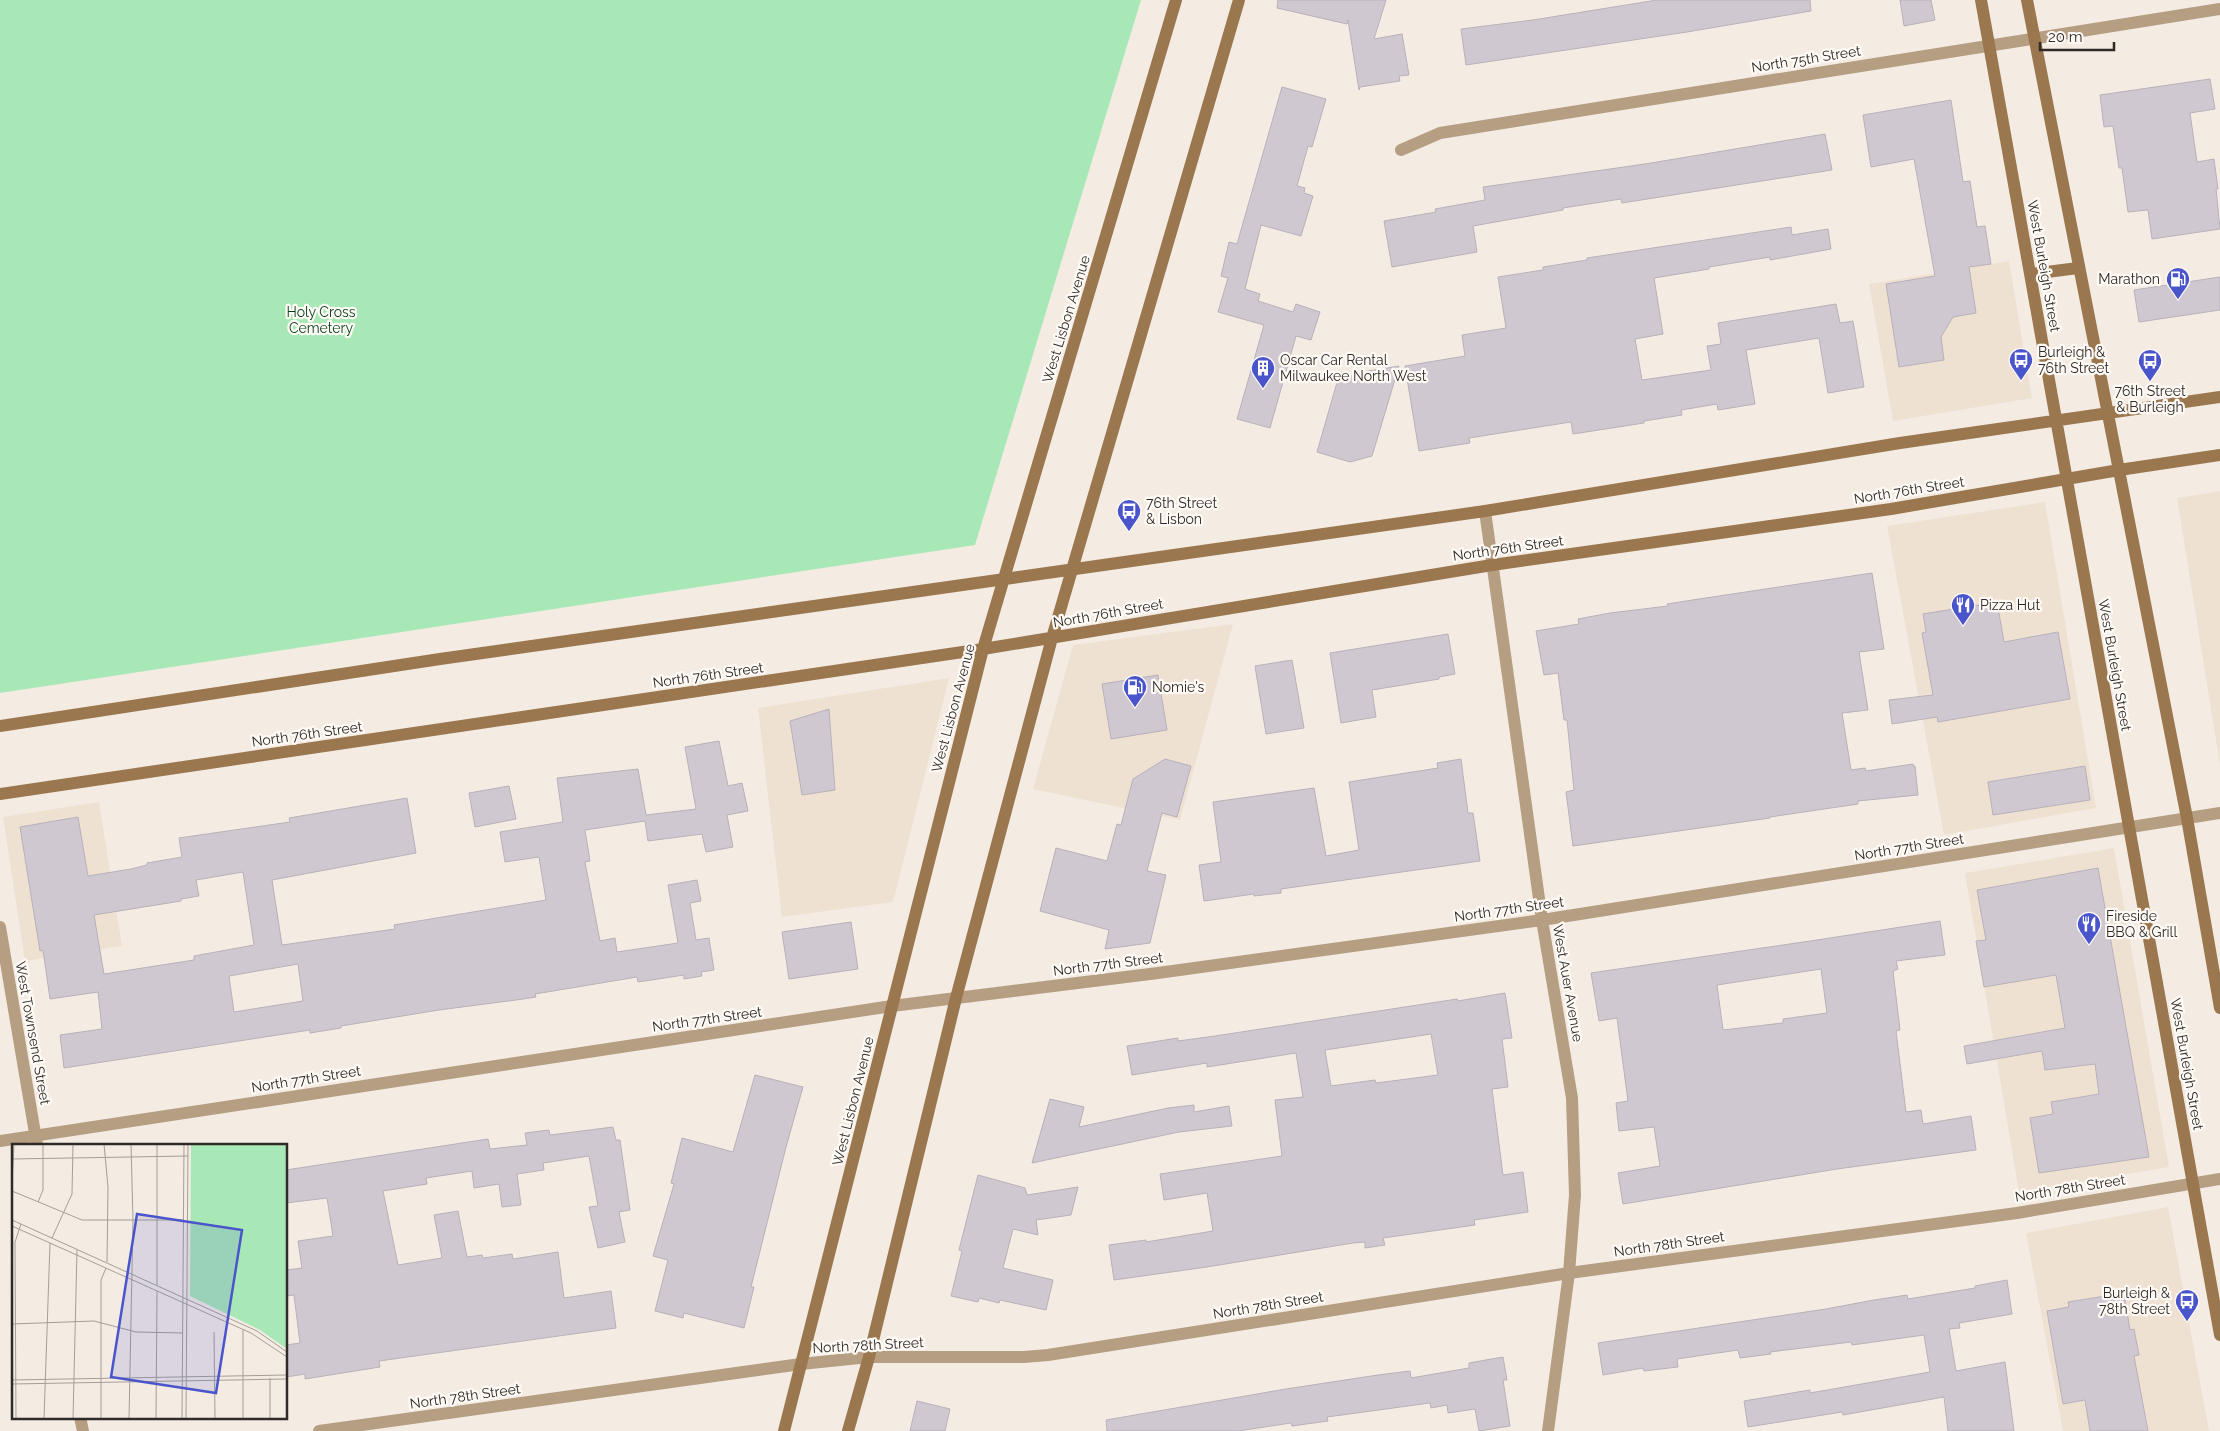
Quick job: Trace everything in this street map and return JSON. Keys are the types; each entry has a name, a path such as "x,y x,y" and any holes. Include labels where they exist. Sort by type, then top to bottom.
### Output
{"main road":[{"name":"West Lisbon Avenue","path":"784,1431 984,649 1176,0"},
{"path":"848,1431 869,1357 956,998 1052,638 1238,0"},
{"name":"West Burleigh Street","path":"1981,0 2220,1335"},
{"path":"2027,0 2187,818 2220,1008"},
{"path":"2031,274 2078,268"},
{"path":"0,726 440,659 1485,511 1890,445 2220,397"},
{"name":"North 76th Street","path":"0,794 984,649 1492,565 1891,509 2119,470 2220,455"}],"street":[{"name":"North 75th Street","path":"1400,150 1440,133 2220,9"},
{"name":"West Auer Avenue","path":"1485,511 1542,920 1572,1098 1575,1195 1569,1273 1548,1431"},
{"name":"North 77th Street","path":"0,1141 36,1140 892,1006 1158,973 1542,920 2220,813"},
{"name":"West Townsend Street","path":"0,927 36,1140"},
{"name":"North 78th Street","path":"319,1431 801,1364 869,1357 1024,1357 1048,1354 1569,1273 2017,1213 2220,1179"},
{"path":"80,1418 83,1431"}],"shaded area":[{"path":"2009,261 2032,398 1893,421 1869,284"},
{"path":"2220,491 2220,765 2177,498"},
{"path":"2045,502 2096,808 1944,835 1887,526"},
{"path":"1233,624 1180,820 1033,789 1073,645"},
{"path":"949,678 893,902 782,917 758,708"},
{"path":"99,802 122,946 25,961 3,817"},
{"path":"2114,848 2169,1167 2019,1192 1965,873"},
{"path":"2168,1207 2209,1431 2063,1431 2026,1233"}],"green space":[{"name":"Holy Cross Cemetery","path":"0,0 1141,0 975,545 0,693"}],"building":[{"path":"1278,0 1386,0 1374,39 1402,34 1409,75 1399,76 1400,81 1360,87 1359,90 1348,20 1347,24 1277,8"},
{"path":"1657,0 1810,0 1811,11 1687,32 1466,65 1461,29 1533,20"},
{"path":"1900,0 1931,0 1935,20 1904,26"},
{"path":"2210,79 2215,109 2190,113 2197,162 2214,159 2220,229 2152,239 2148,210 2128,212 2122,168 2119,168 2113,126 2104,127 2100,95"},
{"path":"1282,87 1326,99 1312,147 1308,146 1297,186 1305,188 1304,193 1313,196 1301,236 1261,225 1245,289 1260,294 1258,301 1293,312 1296,304 1320,312 1311,340 1296,336 1270,428 1237,419 1264,325 1218,312 1228,278 1221,276 1229,242 1237,244"},
{"path":"1951,100 1963,182 1970,181 1977,227 1985,226 1991,264 1969,267 1976,313 1953,317 1941,337 1944,360 1899,367 1886,284 1935,276 1914,159 1871,167 1863,115"},
{"path":"1825,134 1832,170 1622,203 1621,199 1563,208 1563,210 1473,226 1477,252 1392,267 1384,221 1436,212 1435,209 1485,200 1483,187 1645,164"},
{"path":"1791,227 1792,235 1828,229 1831,249 1770,260 1770,257 1654,278 1663,334 1635,339 1642,380 1711,370 1707,346 1721,344 1718,323 1836,304 1840,323 1853,321 1864,387 1828,393 1819,338 1746,350 1755,404 1718,410 1717,404 1681,410 1682,415 1644,421 1644,423 1573,434 1571,422 1469,438 1470,443 1419,451 1405,366 1465,356 1462,335 1506,328 1498,277 1543,270 1543,267 1587,260 1587,258"},
{"name":"Marathon","path":"2220,277 2220,310 2139,322 2134,290"},
{"path":"1399,366 1372,456 1350,462 1317,452 1340,372 1355,377 1356,373"},
{"path":"1872,573 1884,649 1859,652 1868,710 1842,713 1851,770 1865,768 1866,771 1913,764 1915,766 1918,795 1858,801 1858,804 1770,818 1573,846 1566,792 1574,790 1567,720 1564,720 1558,673 1544,675 1536,631 1579,624 1578,619 1610,613 1668,606 1667,604"},
{"path":"1997,602 2004,642 2058,632 2070,699 1938,722 1937,717 1892,724 1889,700 1933,695 1922,633 1926,632 1923,614"},
{"path":"1448,634 1455,674 1439,677 1439,679 1372,690 1376,717 1341,723 1330,653"},
{"path":"1292,660 1304,728 1266,734 1255,666"},
{"name":"Nomie's","path":"1158,675 1167,730 1111,739 1102,684"},
{"path":"829,709 835,790 802,795 790,721"},
{"path":"719,741 728,786 742,783 748,811 727,815 733,847 706,852 702,834 648,841 645,821 585,830 590,861 585,862 600,941 615,938 617,952 678,943 668,885 697,880 701,901 690,903 696,940 709,938 714,970 701,972 702,976 684,979 684,975 638,982 637,977 535,994 536,997 439,1010 310,1033 310,1030 64,1068 60,1035 102,1029 98,992 50,999 43,950 40,951 20,827 78,817 88,876 131,869 147,865 147,863 182,857 179,838 290,822 289,818 407,798 416,853 272,880 282,945 395,929 394,925 546,900 539,857 505,862 500,832 563,822 557,778 638,769 646,815 696,809 685,747","holes":["243,872 254,945 194,956 194,960 104,974 94,915 181,901 181,899 199,896 196,880","298,964 303,1001 234,1012 229,976"]},
{"path":"1165,759 1191,766 1177,817 1162,813 1147,871 1166,875 1150,943 1105,949 1109,930 1040,911 1056,848 1107,861 1117,824 1121,825 1133,779"},
{"path":"1461,759 1468,813 1473,813 1480,861 1281,889 1281,893 1254,896 1254,894 1204,901 1199,865 1221,862 1213,802 1314,788 1326,856 1359,850 1349,782 1438,768 1437,763"},
{"path":"2085,766 2090,800 1993,815 1988,782"},
{"path":"509,786 516,819 475,827 469,793"},
{"path":"2098,868 2149,1157 2039,1173 2030,1118 2053,1114 2051,1102 2099,1094 2095,1064 2045,1070 2042,1051 1967,1064 1964,1046 2065,1028 2056,975 1984,987 1976,941 1986,940 1977,890"},
{"path":"1940,921 1945,955 1896,961 1898,969 1893,971 1900,1030 1896,1031 1906,1112 1921,1110 1923,1124 1971,1116 1976,1150 1837,1169 1623,1204 1618,1173 1660,1166 1654,1127 1619,1131 1616,1103 1628,1101 1617,1018 1599,1021 1591,973","holes":["1821,969 1827,1013 1783,1019 1783,1023 1723,1030 1717,985"]},
{"path":"851,922 858,969 789,979 782,932"},
{"path":"1505,993 1512,1038 1502,1039 1508,1087 1492,1089 1503,1175 1523,1172 1528,1212 1474,1220 1475,1225 1383,1238 1385,1245 1365,1248 1365,1242 1353,1243 1114,1280 1109,1245 1146,1240 1146,1242 1213,1231 1207,1193 1164,1200 1160,1174 1282,1156 1275,1100 1303,1097 1296,1053 1207,1067 1207,1063 1132,1075 1127,1046 1178,1038 1178,1041 1215,1036 1457,999 1458,1001","holes":["1431,1034 1438,1075 1376,1083 1375,1080 1331,1086 1325,1050"]},
{"path":"755,1075 803,1087 751,1287 754,1287 744,1328 684,1313 683,1318 655,1311 668,1260 653,1256 674,1184 671,1183 682,1138 733,1152"},
{"path":"1050,1099 1084,1107 1079,1127 1168,1108 1194,1105 1194,1112 1229,1106 1232,1126 1179,1132 1032,1163"},
{"path":"613,1127 616,1140 620,1140 630,1210 619,1212 625,1242 598,1248 589,1207 598,1206 589,1156 543,1163 544,1170 517,1174 521,1205 502,1207 499,1184 474,1188 472,1171 426,1178 427,1184 383,1191 398,1265 442,1258 434,1215 458,1211 467,1257 482,1255 483,1258 512,1254 513,1259 558,1252 564,1298 611,1291 616,1328 379,1361 380,1367 305,1379 305,1374 288,1377 288,1345 300,1343 294,1295 288,1296 288,1270 302,1268 298,1241 333,1236 327,1198 288,1203 288,1170 488,1139 490,1149 527,1145 525,1133 549,1130 550,1135"},
{"path":"978,1175 1025,1188 1027,1195 1078,1187 1071,1215 1036,1220 1038,1235 1013,1229 1003,1268 1053,1280 1046,1310 1000,1300 999,1303 979,1298 978,1302 951,1296 962,1251 959,1250"},
{"path":"2007,1280 2012,1314 1959,1323 1960,1328 1949,1329 1956,1371 2005,1362 2014,1431 1948,1431 1944,1397 1843,1415 1842,1412 1748,1427 1744,1401 1810,1390 1810,1393 1930,1372 1924,1335 1852,1345 1851,1342 1770,1352 1771,1354 1740,1358 1738,1350 1677,1359 1678,1367 1644,1371 1643,1368 1603,1375 1598,1343 1907,1295 1908,1299 1975,1288 1975,1286"},
{"path":"2124,1293 2130,1330 2134,1329 2139,1355 2134,1356 2148,1431 2090,1431 2085,1400 2063,1404 2047,1311 2069,1307 2068,1302"},
{"path":"1503,1357 1507,1380 1503,1380 1510,1426 1479,1431 1475,1409 1448,1413 1447,1405 1431,1408 1430,1403 1327,1417 1328,1421 1292,1426 1291,1423 1238,1431 1107,1431 1106,1420 1378,1375 1410,1371 1411,1378 1469,1368 1469,1363"},
{"path":"917,1401 950,1409 945,1431 910,1431"}],"place":[{"name":"Marathon","path":"2178,300"},
{"name":"Burleigh & 76th Street","path":"2021,381"},
{"name":"76th Street & Burleigh","path":"2150,382"},
{"name":"Oscar Car Rental Milwaukee North West","path":"1263,389"},
{"name":"76th Street & Lisbon","path":"1129,532"},
{"name":"Pizza Hut","path":"1963,626"},
{"name":"Nomie's","path":"1135,708"},
{"name":"Fireside BBQ & Grill","path":"2089,945"},
{"name":"Burleigh & 78th Street","path":"2187,1322"}]}
